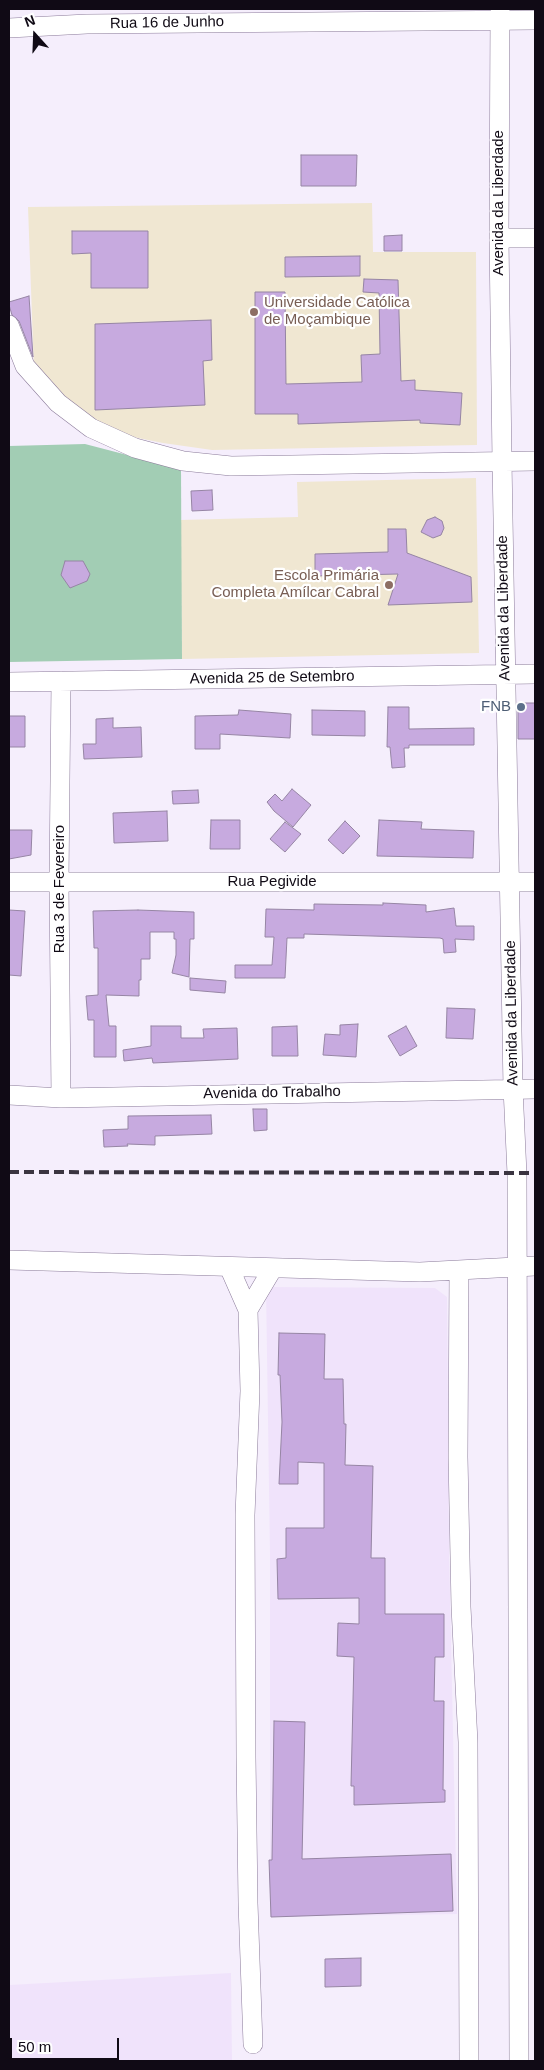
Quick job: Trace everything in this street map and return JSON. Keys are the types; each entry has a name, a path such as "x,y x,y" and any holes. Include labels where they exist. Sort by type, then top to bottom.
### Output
{"street":[{"name":"Rua 16 de Junho","path":"9,28 274,15 500,14 535,20"},
{"name":"Avenida da Liberdade","path":"500,14 499,238 513,1088 517,1174 526,1266 527,1793 518,2061"},
{"path":"499,238 535,238"},
{"path":"9,325 17,366 58,403 91,428 135,448 184,461 230,466 535,461"},
{"name":"Avenida 25 de Setembro","path":"9,682 535,674"},
{"name":"Rua 3 de Fevereiro","path":"61,1098 59,882 62,681"},
{"name":"Rua Pegivide","path":"9,882 535,882"},
{"name":"Avenida do Trabalho","path":"9,1095 61,1098 535,1088"},
{"path":"9,1260 420,1272 526,1266"},
{"path":"229,1267 248,1310 250,1391 245,1515 246,1757 248,1903 253,2044"},
{"path":"248,1310 273,1268"},
{"path":"460,1270 458,1457 461,1607 468,1742 468,2061"}],"shaded area":[{"name":"Universidade Católica de Moçambique","path":"372,203 373,252 476,252 477,445 212,450 163,443 103,431 34,371 28,207"},
{"name":"Escola Primária Completa Amílcar Cabral","path":"476,478 479,653 182,659 180,520 298,517 297,482"},
{"path":"266,1287 435,1288 447,1297 449,1550 457,1914 270,1917 270,1554"},
{"path":"231,1973 232,2061 9,2061 9,1985"}],"green space":[{"path":"85,444 181,469 182,659 9,662 9,446"}],"building":[{"path":"301,155 357,155 356,186 301,186"},
{"path":"72,231 148,231 148,288 91,288 91,253 72,254"},
{"path":"402,235 402,251 384,251 384,236"},
{"path":"360,256 360,276 285,277 285,257"},
{"path":"364,279 398,280 401,381 415,380 415,390 462,393 460,425 420,423 420,420 298,424 298,414 255,414 255,292 285,292 286,384 362,382 361,355 380,354 379,293 363,292"},
{"path":"29,296 33,357 19,321 12,315 9,305 9,302"},
{"path":"211,320 212,360 203,361 205,405 95,410 95,324"},
{"path":"212,490 213,510 192,511 191,491"},
{"path":"435,517 442,521 444,528 441,535 433,538 421,532 427,520"},
{"path":"388,529 406,529 407,553 471,577 472,602 388,605 398,574 315,576 315,554 388,552"},
{"path":"65,561 83,561 90,574 87,581 70,588 61,575"},
{"path":"518,703 535,703 535,739 518,739"},
{"path":"388,707 409,707 409,729 474,728 474,745 409,745 409,748 404,748 405,767 392,768 390,747 387,747"},
{"path":"239,710 291,714 290,738 220,734 220,749 195,749 195,716 238,715"},
{"path":"312,710 365,711 365,736 312,735"},
{"path":"9,716 25,716 25,747 9,747"},
{"path":"113,718 113,728 141,727 142,757 84,759 83,744 96,744 96,719"},
{"path":"292,789 311,805 293,827 274,811 267,802 275,794 282,801"},
{"path":"198,790 199,803 173,804 172,791"},
{"path":"167,811 168,841 114,843 113,813"},
{"path":"211,820 240,820 240,849 210,849"},
{"path":"379,820 422,822 421,829 474,831 473,858 377,856"},
{"path":"345,821 360,836 343,854 328,840"},
{"path":"285,822 301,834 285,852 270,839"},
{"path":"9,830 32,830 31,855 9,859"},
{"path":"383,903 426,905 426,912 454,908 456,926 474,926 474,940 455,939 456,952 444,953 443,939 440,938 304,934 304,938 287,938 285,978 235,978 235,965 272,965 274,937 265,937 266,909 314,910 314,904 383,905"},
{"path":"9,910 25,911 21,976 9,975"},
{"path":"93,911 194,912 194,939 190,939 189,977 172,973 176,955 174,932 150,932 150,959 141,959 139,996 106,995 109,1026 116,1026 116,1057 94,1057 94,1020 88,1020 86,996 98,995 98,948 94,948"},
{"path":"190,978 226,981 225,993 190,990"},
{"path":"447,1008 475,1009 473,1039 446,1038"},
{"path":"358,1024 356,1057 323,1055 325,1034 340,1035 340,1025"},
{"path":"151,1026 181,1026 181,1038 204,1038 203,1029 237,1028 238,1059 153,1063 152,1058 124,1061 123,1050 151,1046"},
{"path":"297,1026 298,1056 272,1056 272,1027"},
{"path":"406,1026 417,1046 400,1056 388,1036"},
{"path":"253,1109 267,1109 267,1130 254,1131"},
{"path":"211,1115 212,1134 155,1136 155,1145 127,1144 128,1146 104,1147 103,1130 128,1129 128,1116"},
{"path":"279,1333 325,1334 324,1379 343,1379 344,1424 346,1424 345,1465 373,1466 371,1558 385,1558 385,1614 444,1614 444,1657 435,1657 434,1701 444,1701 443,1790 445,1790 445,1802 354,1805 354,1786 351,1786 354,1657 337,1656 338,1623 359,1624 359,1598 278,1599 277,1559 286,1558 286,1528 324,1528 324,1463 298,1462 298,1484 279,1484 282,1422 280,1375 278,1375"},
{"path":"274,1721 305,1722 302,1859 451,1854 453,1911 271,1917 269,1860 272,1860"},
{"path":"361,1958 361,1986 325,1987 325,1959"}],"railway":[{"path":"9,1172 535,1173"}],"place":[{"name":"Universidade Católica de Moçambique","path":"254,312"},
{"name":"Escola Primária Completa Amílcar Cabral","path":"389,585"},
{"name":"FNB","path":"521,707"}]}
